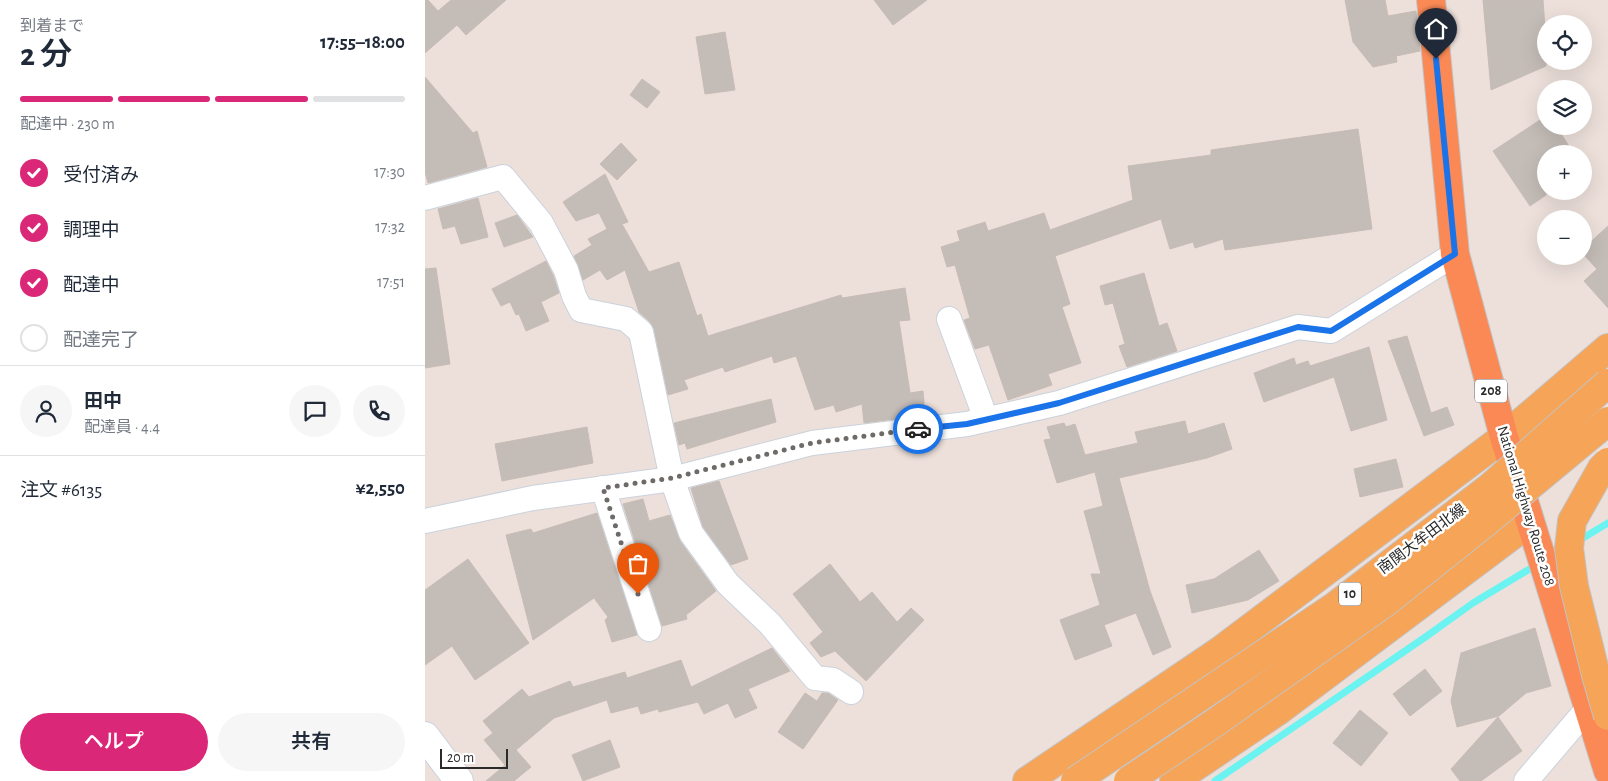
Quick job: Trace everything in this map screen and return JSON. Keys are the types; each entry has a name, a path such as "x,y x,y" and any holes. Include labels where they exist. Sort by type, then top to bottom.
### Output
{"highway":[{"name":"National Highway Route 208","path":"1431,0 1455,254 1504,437 1530,522 1598,711 1608,770"}],"main road":[{"path":"1027,781 1221,650 1603,364"},
{"name":"南関大牟田北線","path":"1075,781 1335,606 1490,488 1603,364"},
{"name":"南関大牟田北線","path":"1128,781 1216,722 1386,602 1608,421"},
{"path":"1598,711 1596,675 1574,586 1569,548 1571,520 1602,468 1608,462"},
{"path":"1174,781 1279,711 1530,522"},
{"path":"425,736 459,781"}],"street":[{"path":"425,198 503,177 541,223 566,270 574,296 581,310 626,318 641,332 672,478 691,533 729,584 770,624 815,678 833,680 851,692"},
{"path":"425,521 533,498 672,478 812,443 967,424 1059,403 1298,327 1331,331 1455,254"},
{"path":"949,319 986,419"},
{"path":"603,488 649,628"},
{"path":"1526,781 1598,711"}],"building":[{"path":"425,0 428,0 438,11 451,0 506,0 466,35 457,25 425,53"},
{"path":"874,0 927,0 893,25"},
{"path":"1345,0 1385,0 1388,16 1416,11 1420,51 1396,56 1397,62 1373,67 1353,42"},
{"path":"1483,0 1543,0 1544,15 1537,15 1537,70 1491,90"},
{"path":"725,32 735,90 705,94 696,37"},
{"path":"425,77 473,133 477,131 487,167 428,183 425,172"},
{"path":"642,79 660,92 647,108 630,95"},
{"path":"1537,122 1537,135 1562,135 1568,145 1537,145 1537,200 1539,200 1530,206 1493,151"},
{"path":"1358,129 1372,229 1225,250 1223,239 1195,248 1193,242 1170,249 1161,219 1055,256 1070,304 1062,307 1081,363 1048,374 1052,385 1008,400 989,345 975,349 964,320 970,318 955,265 947,267 941,247 960,241 957,231 985,222 988,231 1044,213 1050,230 1133,200 1128,166 1211,155 1211,150"},
{"path":"621,143 637,160 617,180 600,164"},
{"path":"605,174 628,222 622,224 649,272 679,262 697,316 701,314 708,336 841,295 842,298 905,288 910,320 899,321 910,393 923,391 925,415 864,423 862,404 836,412 834,405 815,410 796,356 774,363 772,356 725,372 723,367 684,380 688,389 668,395 654,329 650,322 639,312 625,270 607,280 600,270 583,280 574,256 592,245 588,239 607,229 599,213 576,221 563,202"},
{"path":"478,198 488,237 461,244 455,226 443,229 438,209"},
{"path":"517,215 533,237 504,247 495,223"},
{"path":"1608,226 1608,308 1584,281 1597,269 1592,264 1592,241"},
{"path":"546,261 559,293 541,302 549,321 526,331 519,314 516,315 510,302 501,306 492,289"},
{"path":"436,268 450,364 425,368 425,269"},
{"path":"1144,273 1159,326 1167,323 1177,351 1127,367 1119,346 1125,344 1113,303 1105,305 1100,286"},
{"path":"1407,336 1431,413 1447,407 1454,425 1424,436 1388,341"},
{"path":"1369,347 1387,420 1351,431 1334,377 1264,402 1254,373 1294,358 1296,365 1308,361 1310,366"},
{"path":"771,399 776,422 687,449 685,443 679,445 674,423"},
{"path":"1185,421 1188,434 1224,423 1232,449 1207,458 1119,478 1150,591 1171,647 1153,655 1136,613 1104,625 1112,646 1075,660 1060,620 1100,605 1091,574 1101,574 1084,511 1103,506 1095,472 1057,483 1044,440 1051,439 1047,427 1064,423 1066,427 1075,424 1085,455 1138,443 1135,432"},
{"path":"587,427 593,463 502,481 495,444"},
{"path":"1396,459 1403,487 1360,497 1354,469"},
{"path":"719,481 748,559 731,565 703,527 691,488"},
{"path":"643,499 649,521 670,515 680,541 716,591 686,615 687,619 662,626 623,504"},
{"path":"597,513 637,635 612,642 605,620 608,617 594,598 533,640 506,535 531,529 533,533"},
{"path":"1259,550 1279,581 1248,600 1192,613 1186,585 1214,579"},
{"path":"468,559 529,643 475,680 452,646 425,665 425,590"},
{"path":"830,564 860,602 872,592 897,622 911,608 924,620 866,681 835,651 821,657 810,643 823,632 793,594"},
{"path":"1535,628 1551,686 1526,693 1499,716 1457,727 1451,701 1461,653"},
{"path":"772,648 790,671 748,689 757,708 735,718 728,703 704,714 698,702 659,712 658,709 641,714 638,706 611,713 607,700 554,718 516,750 531,767 514,781 486,781 505,765 484,740 493,733 483,721 522,689 529,697 570,681 573,687 625,672 627,678 681,660 691,687"},
{"path":"1425,669 1442,691 1410,716 1393,694"},
{"path":"805,693 817,701 822,693 828,693 838,700 803,749 778,732"},
{"path":"1360,710 1388,733 1361,766 1333,743"},
{"path":"1498,717 1522,751 1481,781 1460,781 1451,769"},
{"path":"610,740 620,767 583,781 572,755"}],"waterway":[{"path":"1578,541 1608,523"},
{"path":"1215,781 1473,603 1538,564"}],"way so far":[{"path":"638,594 603,488 672,478 812,443 918,429"}],"route":[{"path":"918,429 967,424 1059,403 1298,327 1331,331 1455,254 1436,59"}]}
